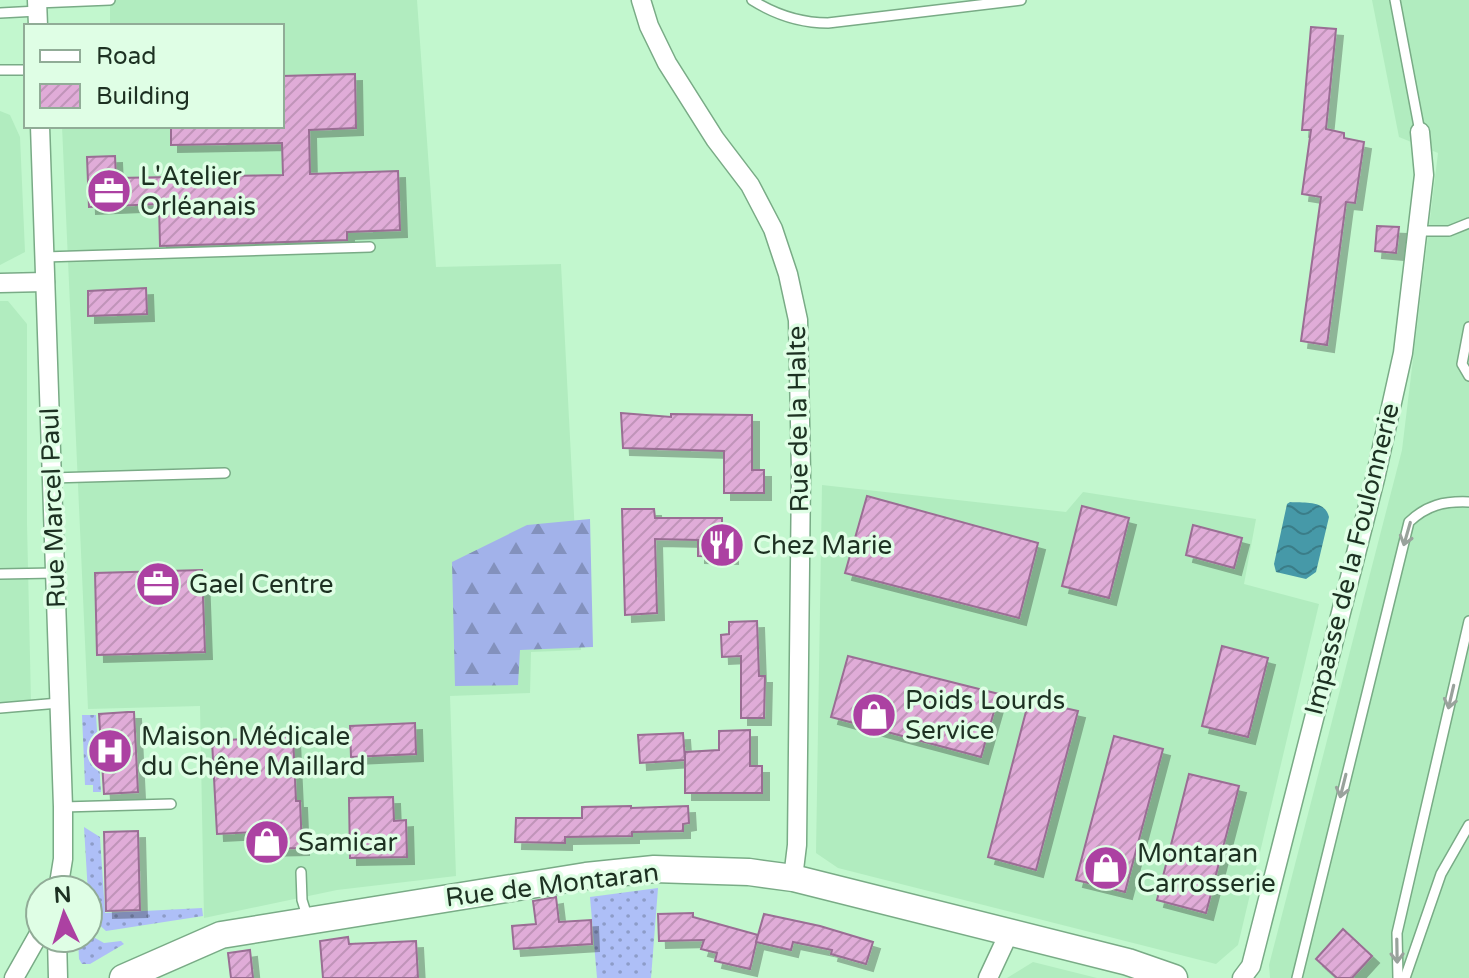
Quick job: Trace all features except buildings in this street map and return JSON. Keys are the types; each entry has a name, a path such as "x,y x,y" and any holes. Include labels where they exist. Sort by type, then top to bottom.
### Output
{"street":[{"name":"Rue de la Halte","path":"641,0 649,26 667,63 715,139 750,185 773,229 788,274 798,320 801,489 797,845 793,878"},
{"name":"Rue Marcel Paul","path":"40,128 63,807 61,874"},
{"name":"Impasse de la Foulonnerie","path":"1242,978 1251,966 1375,479 1403,353 1424,175 1420,132"},
{"path":"0,283 45,282"},
{"name":"Rue de Montaran","path":"123,978 156,969 194,944 221,935 586,876 654,869 736,871 793,878 1128,962 1174,978"},
{"path":"988,978 1009,933"},
{"path":"14,978 28,954"},
{"path":"57,954 58,978"}],"lane":[{"path":"0,13 110,0"},
{"path":"752,0 787,17 809,23 828,23 1021,0"},
{"path":"1395,0 1420,132"},
{"path":"0,70 24,70"},
{"path":"1419,231 1449,231 1469,223"},
{"path":"44,257 370,247"},
{"path":"1469,327 1462,364 1469,376"},
{"path":"51,478 225,473"},
{"path":"1297,978 1409,522 1423,509 1441,503 1469,502"},
{"path":"0,574 55,573"},
{"path":"1398,978 1397,933 1469,621"},
{"path":"0,708 59,703"},
{"path":"63,807 171,804"},
{"path":"1405,978 1441,874 1469,825"},
{"path":"301,872 302,900 308,919"}],"shaded area":[{"path":"110,0 417,0 436,267 561,264 581,650 531,652 530,693 450,696 456,876 337,890 204,918 200,706 88,709 62,128 284,128 284,24 110,24"},
{"path":"1372,0 1469,0 1469,978 1270,978 1269,965 1402,450 1438,153 1399,137"},
{"path":"0,111 10,115 20,137 25,252 0,265"},
{"path":"0,301 8,301 27,324 31,702 0,704"},
{"path":"822,485 1066,512 1083,492 1256,519 1244,584 1319,604 1238,945 1216,964 838,868 816,853"},
{"path":"82,715 96,715 101,792 93,792 93,785 85,785"},
{"path":"84,827 100,837 102,874 87,874"},
{"path":"658,888 651,978 597,978 590,897"},
{"path":"104,898 105,913 202,908 203,916 106,931"},
{"path":"121,941 124,944 90,964 82,964 79,954 104,954 104,943"},
{"path":"1033,962 1097,978 1007,978"}],"green space":[{"path":"590,519 593,647 520,650 518,685 455,686 452,562 527,525"}],"water":[{"path":"1287,504 1319,505 1329,517 1316,572 1306,579 1276,572 1274,564"}],"place":[{"name":"L'Atelier Orléanais","path":"109,191"},
{"name":"Chez Marie","path":"722,545"},
{"name":"Gael Centre","path":"158,584"},
{"name":"Poids Lourds Service","path":"874,715"},
{"name":"Maison Médicale du Chêne Maillard","path":"110,751"},
{"name":"Samicar","path":"267,842"},
{"name":"Montaran Carrosserie","path":"1106,868"}]}
